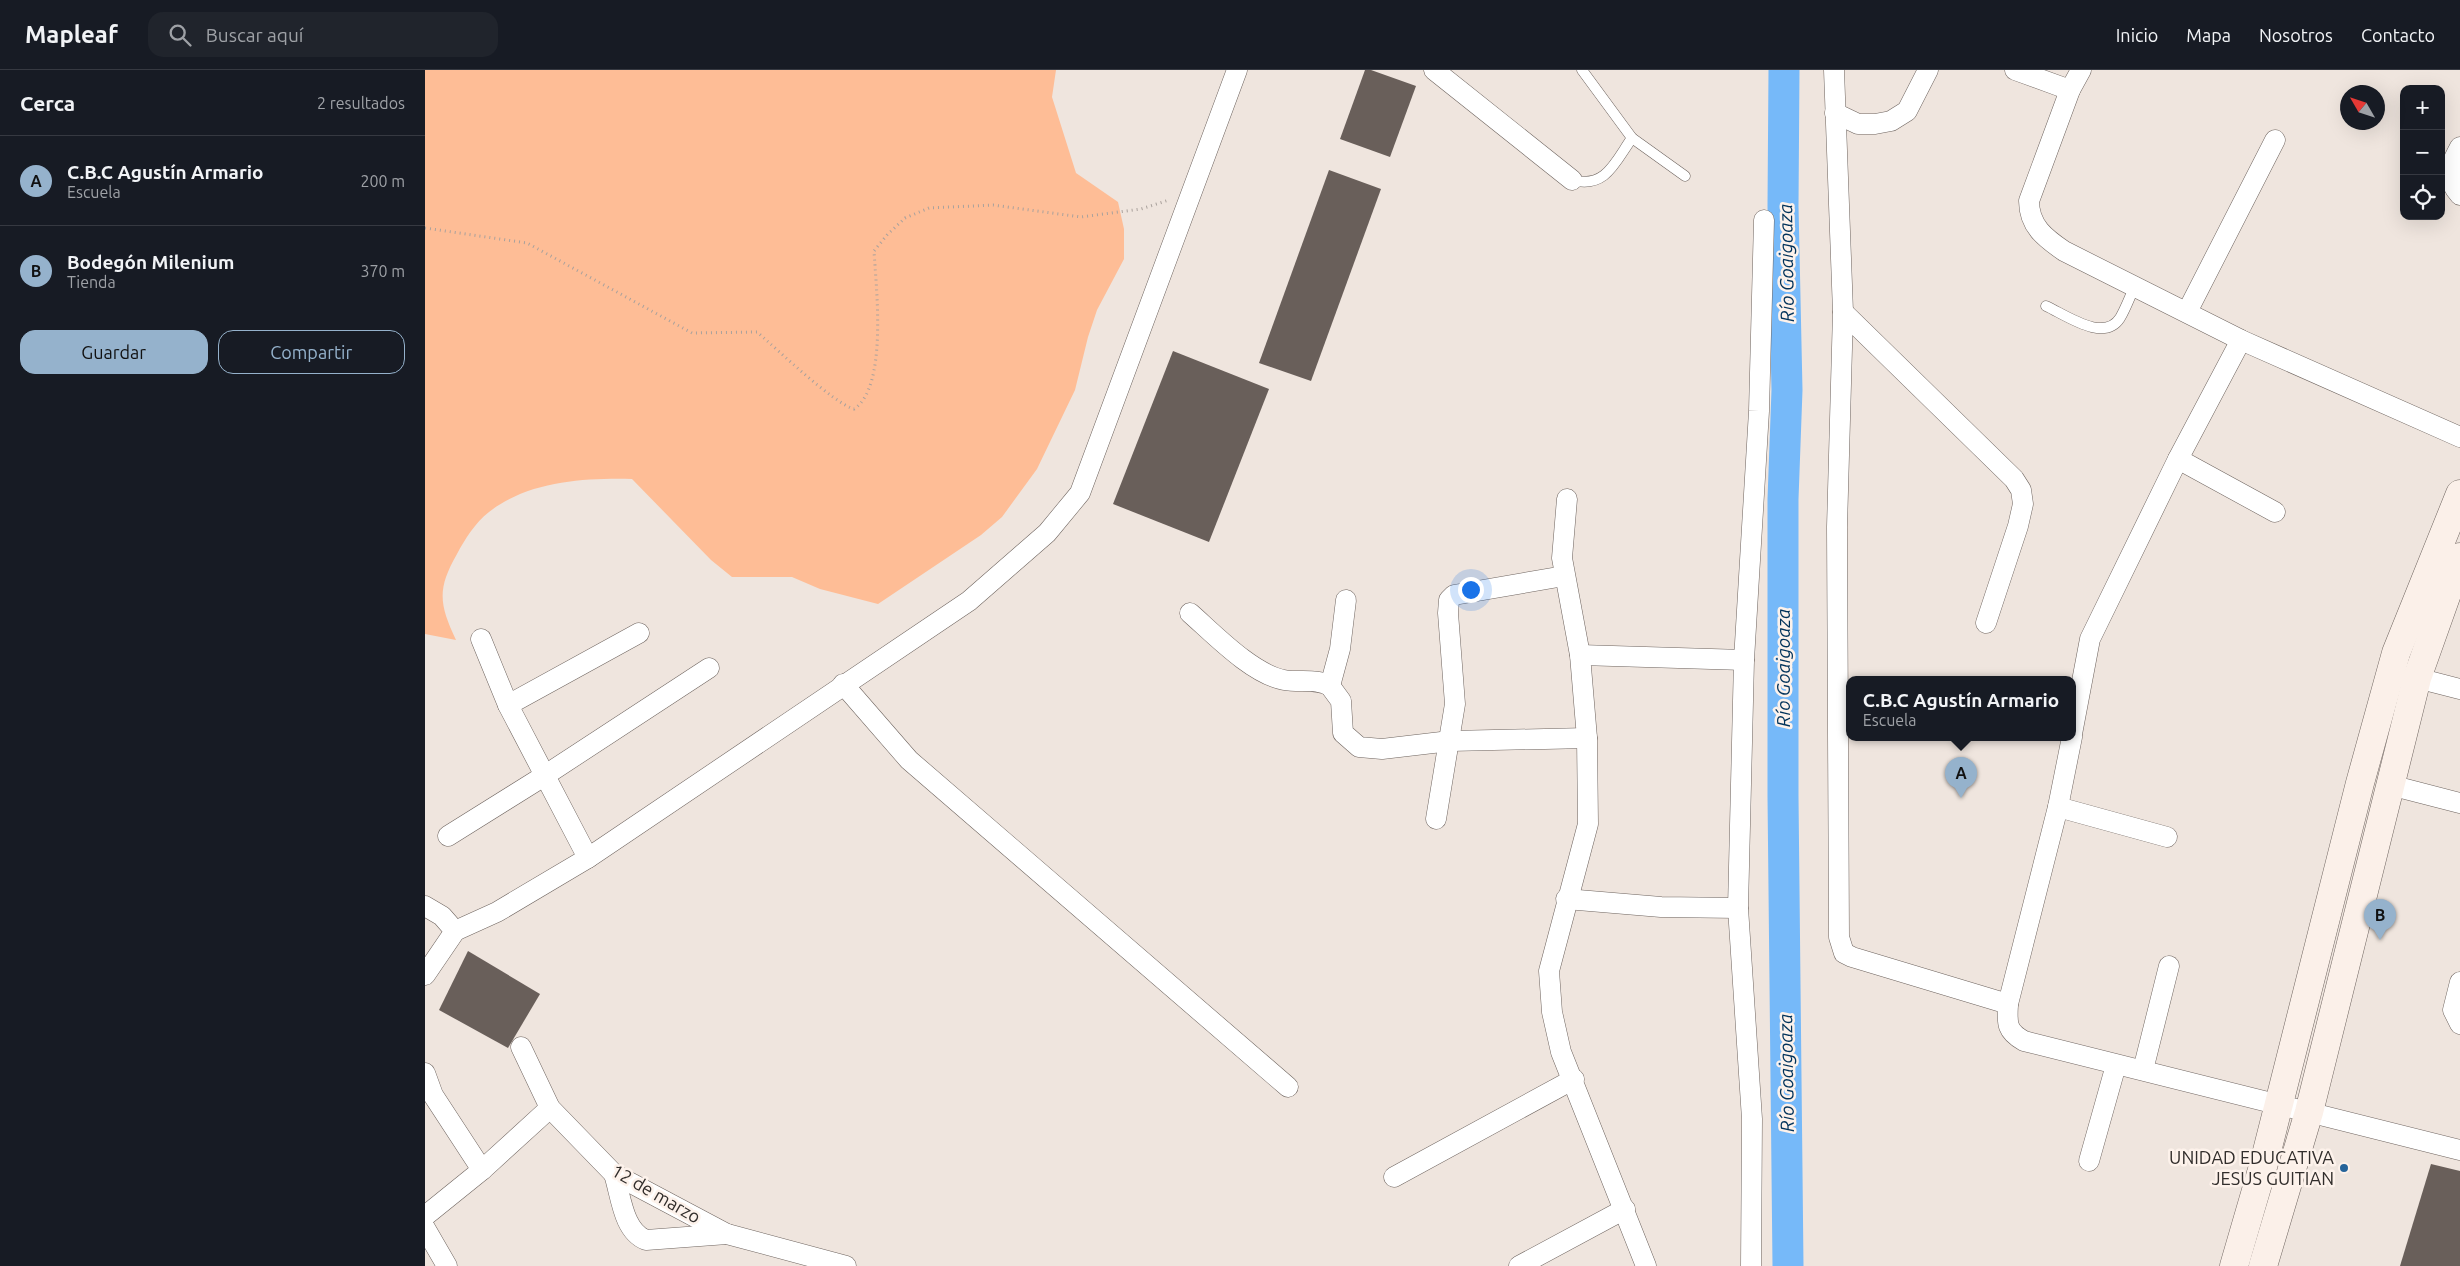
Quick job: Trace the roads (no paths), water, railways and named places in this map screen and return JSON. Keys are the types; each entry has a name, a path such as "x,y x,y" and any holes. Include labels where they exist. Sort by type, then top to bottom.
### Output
{"main road":[{"path":"2234,1266 2264,1164 2360,783 2396,653 2460,494"},
{"path":"2263,1266 2309,1112 2417,678 2460,557"}],"street":[{"path":"425,975 455,931 497,912 588,858 843,684 969,601 1047,533 1080,493 1237,70"},
{"path":"1434,70 1572,180"},
{"path":"1834,70 1843,312 1837,527 1839,937 1844,953 1852,957 2008,1004"},
{"path":"1835,113 1858,124 1875,124 1891,121 1907,111 1928,70"},
{"path":"2015,70 2070,90"},
{"path":"2081,70 2070,90 2029,201 2031,218 2044,236 2064,251 2241,340 2460,438"},
{"path":"2187,312 2275,140"},
{"path":"2460,147 2450,168 2450,181 2460,195"},
{"path":"1751,1266 1752,1119 1738,908 1744,660 1759,411 1764,220"},
{"path":"1843,312 2013,479 2021,490 2023,504 2018,526 1986,623"},
{"path":"2076,714 2090,639 2178,458 2241,340"},
{"path":"2178,458 2275,512"},
{"path":"1567,499 1562,558 1580,655 1587,738 1588,824 1549,971 1552,1012 1561,1052 1574,1079 1646,1266"},
{"path":"1435,819 1455,704 1448,614 1449,600 1454,595 1564,576"},
{"path":"1330,686 1340,649 1346,600"},
{"path":"1189,614 1244,659 1267,674 1285,680 1304,680 1330,686 1341,701 1343,733 1359,747 1382,749 1450,741 1587,738"},
{"path":"508,705 639,633"},
{"path":"481,639 508,705 588,858"},
{"path":"1580,655 1744,660"},
{"path":"448,836 544,776 709,668"},
{"path":"2417,678 2460,689"},
{"path":"843,684 909,760 1288,1087"},
{"path":"2071,741 2058,807 2008,1004 2007,1020 2013,1035 2024,1041 2116,1065 2143,1070 2460,1150"},
{"path":"2390,785 2460,803"},
{"path":"2058,807 2167,837"},
{"path":"1567,899 1661,907 1738,908"},
{"path":"425,906 443,916 455,931"},
{"path":"2143,1070 2169,966"},
{"path":"2460,982 2453,1010 2460,1024"},
{"name":"12 de marzo","path":"521,1048 550,1108 614,1174 727,1234 846,1266"},
{"path":"2089,1161 2116,1065"},
{"path":"425,1072 433,1095 482,1170"},
{"path":"1394,1177 1574,1079"},
{"path":"425,1216 482,1170 550,1108"},
{"path":"614,1174 630,1228 636,1236 646,1240 727,1234"},
{"path":"1519,1266 1625,1209"},
{"path":"425,1228 447,1266"}],"lane":[{"path":"1582,70 1632,138 1685,176"},
{"path":"1572,180 1584,183 1604,177 1632,138"},
{"path":"2046,306 2095,328 2105,329 2112,326 2119,318 2135,286"}],"waterway":[{"name":"Río Goaigoaza","path":"1784,70 1783,206 1787,390 1783,499 1783,796 1788,1266"}],"place":[{"name":"C.B.C Agustín Armario","path":"1961,798"},
{"name":"Bodegón Milenium","path":"2380,940"},
{"name":"UNIDAD EDUCATIVA JESUS GUITIAN","path":"2344,1168"}]}
